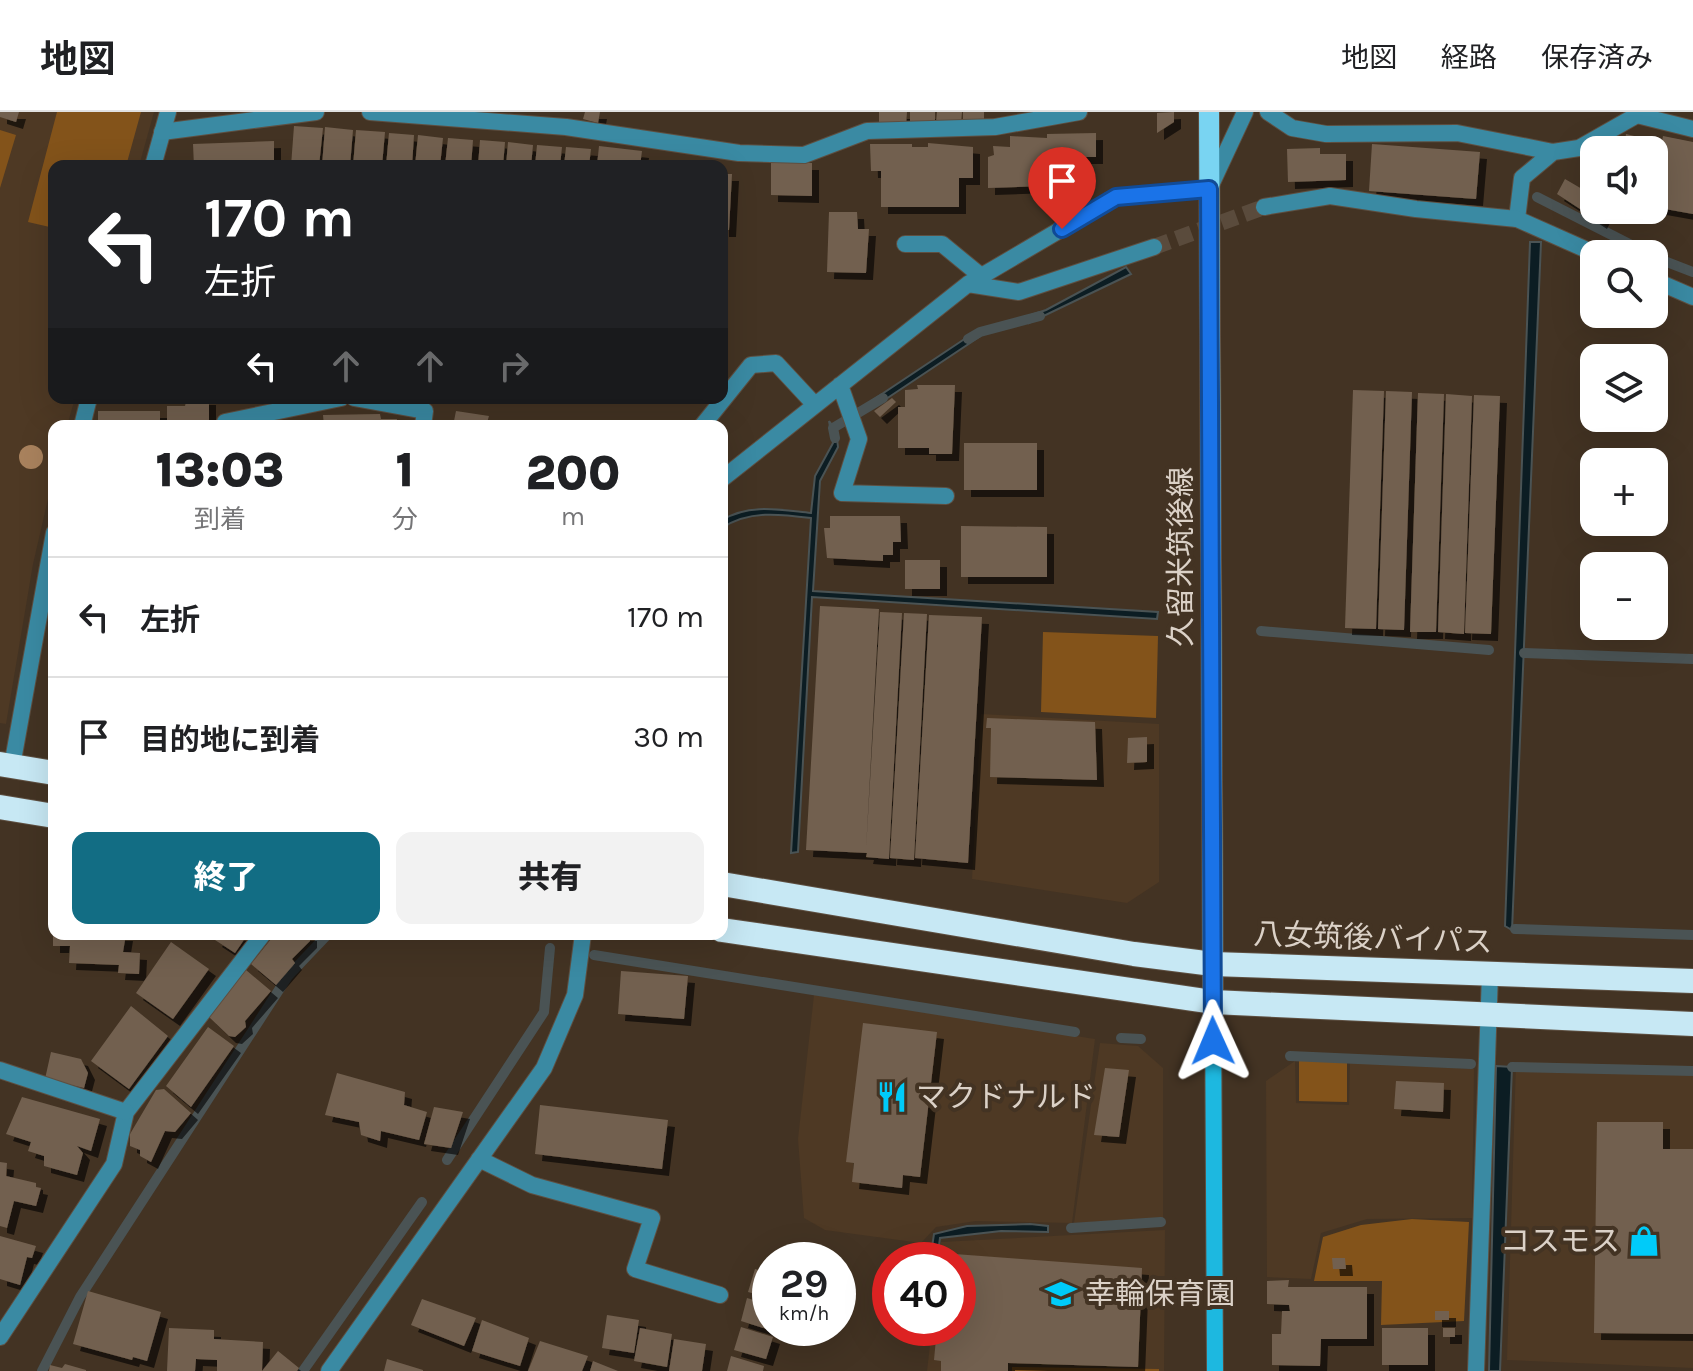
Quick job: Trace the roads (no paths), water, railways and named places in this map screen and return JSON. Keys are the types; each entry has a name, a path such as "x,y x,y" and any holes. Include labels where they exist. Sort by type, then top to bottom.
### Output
{"highway":[{"path":"6,765 48,772"},
{"path":"0,807 48,815"},
{"name":"八女筑後バイパス","path":"728,885 1134,954 1213,964 1693,981"},
{"path":"728,931 1213,1002 1693,1024"}],"main road":[{"name":"久留米筑後線","path":"1209,112 1213,1002"}],"street":[{"path":"155,160 168,112"},
{"path":"162,132 316,112"},
{"path":"370,112 566,127 739,153 804,155 867,131 995,127 1079,112"},
{"path":"728,474 974,280 1116,197 1209,189 1245,112"},
{"path":"1268,112 1292,128 1326,134 1457,133 1553,152 1579,148 1637,115 1693,129"},
{"path":"1517,219 1522,178 1553,152"},
{"path":"1264,207 1330,196 1416,209 1517,219 1580,247"},
{"path":"905,244 942,244 974,280 1019,292 1154,247"},
{"path":"1668,286 1693,297"},
{"path":"728,394 751,365 776,363 815,405"},
{"path":"840,385 859,439 842,493 946,496"},
{"path":"235,420 312,404"},
{"path":"387,404 425,411 424,420"},
{"path":"707,420 720,404"},
{"path":"6,765 48,562"},
{"path":"0,1337 114,1164 126,1112 258,940"},
{"path":"329,1371 544,1068 575,995 582,940"},
{"path":"1476,1371 1490,974"},
{"path":"1213,1002 1215,1371"},
{"path":"0,1070 126,1112"},
{"path":"479,1159 532,1185 652,1218 635,1269 720,1295"}],"waterway":[{"path":"1537,197 1621,240"},
{"path":"1668,262 1693,272"},
{"path":"968,339 980,332 1040,316"},
{"path":"835,438 833,428 883,398"},
{"path":"1261,631 1489,650"},
{"path":"1524,653 1693,659"},
{"path":"1515,929 1693,935"},
{"path":"42,1371 80,1297 288,976 322,940"},
{"path":"447,1160 544,1012 550,948"},
{"path":"594,955 1075,1032"},
{"path":"1121,1038 1141,1039"},
{"path":"1290,1056 1471,1064"},
{"path":"1512,1067 1693,1071"},
{"path":"303,1371 422,1202"},
{"path":"1071,1228 1161,1222"}],"tunnel":[{"path":"1154,247 1264,207"}],"place":[{"name":"マクドナルド","path":"892,1097"},
{"name":"コスモス","path":"1644,1241"},
{"name":"幸輪保育園","path":"1061,1294"}]}
